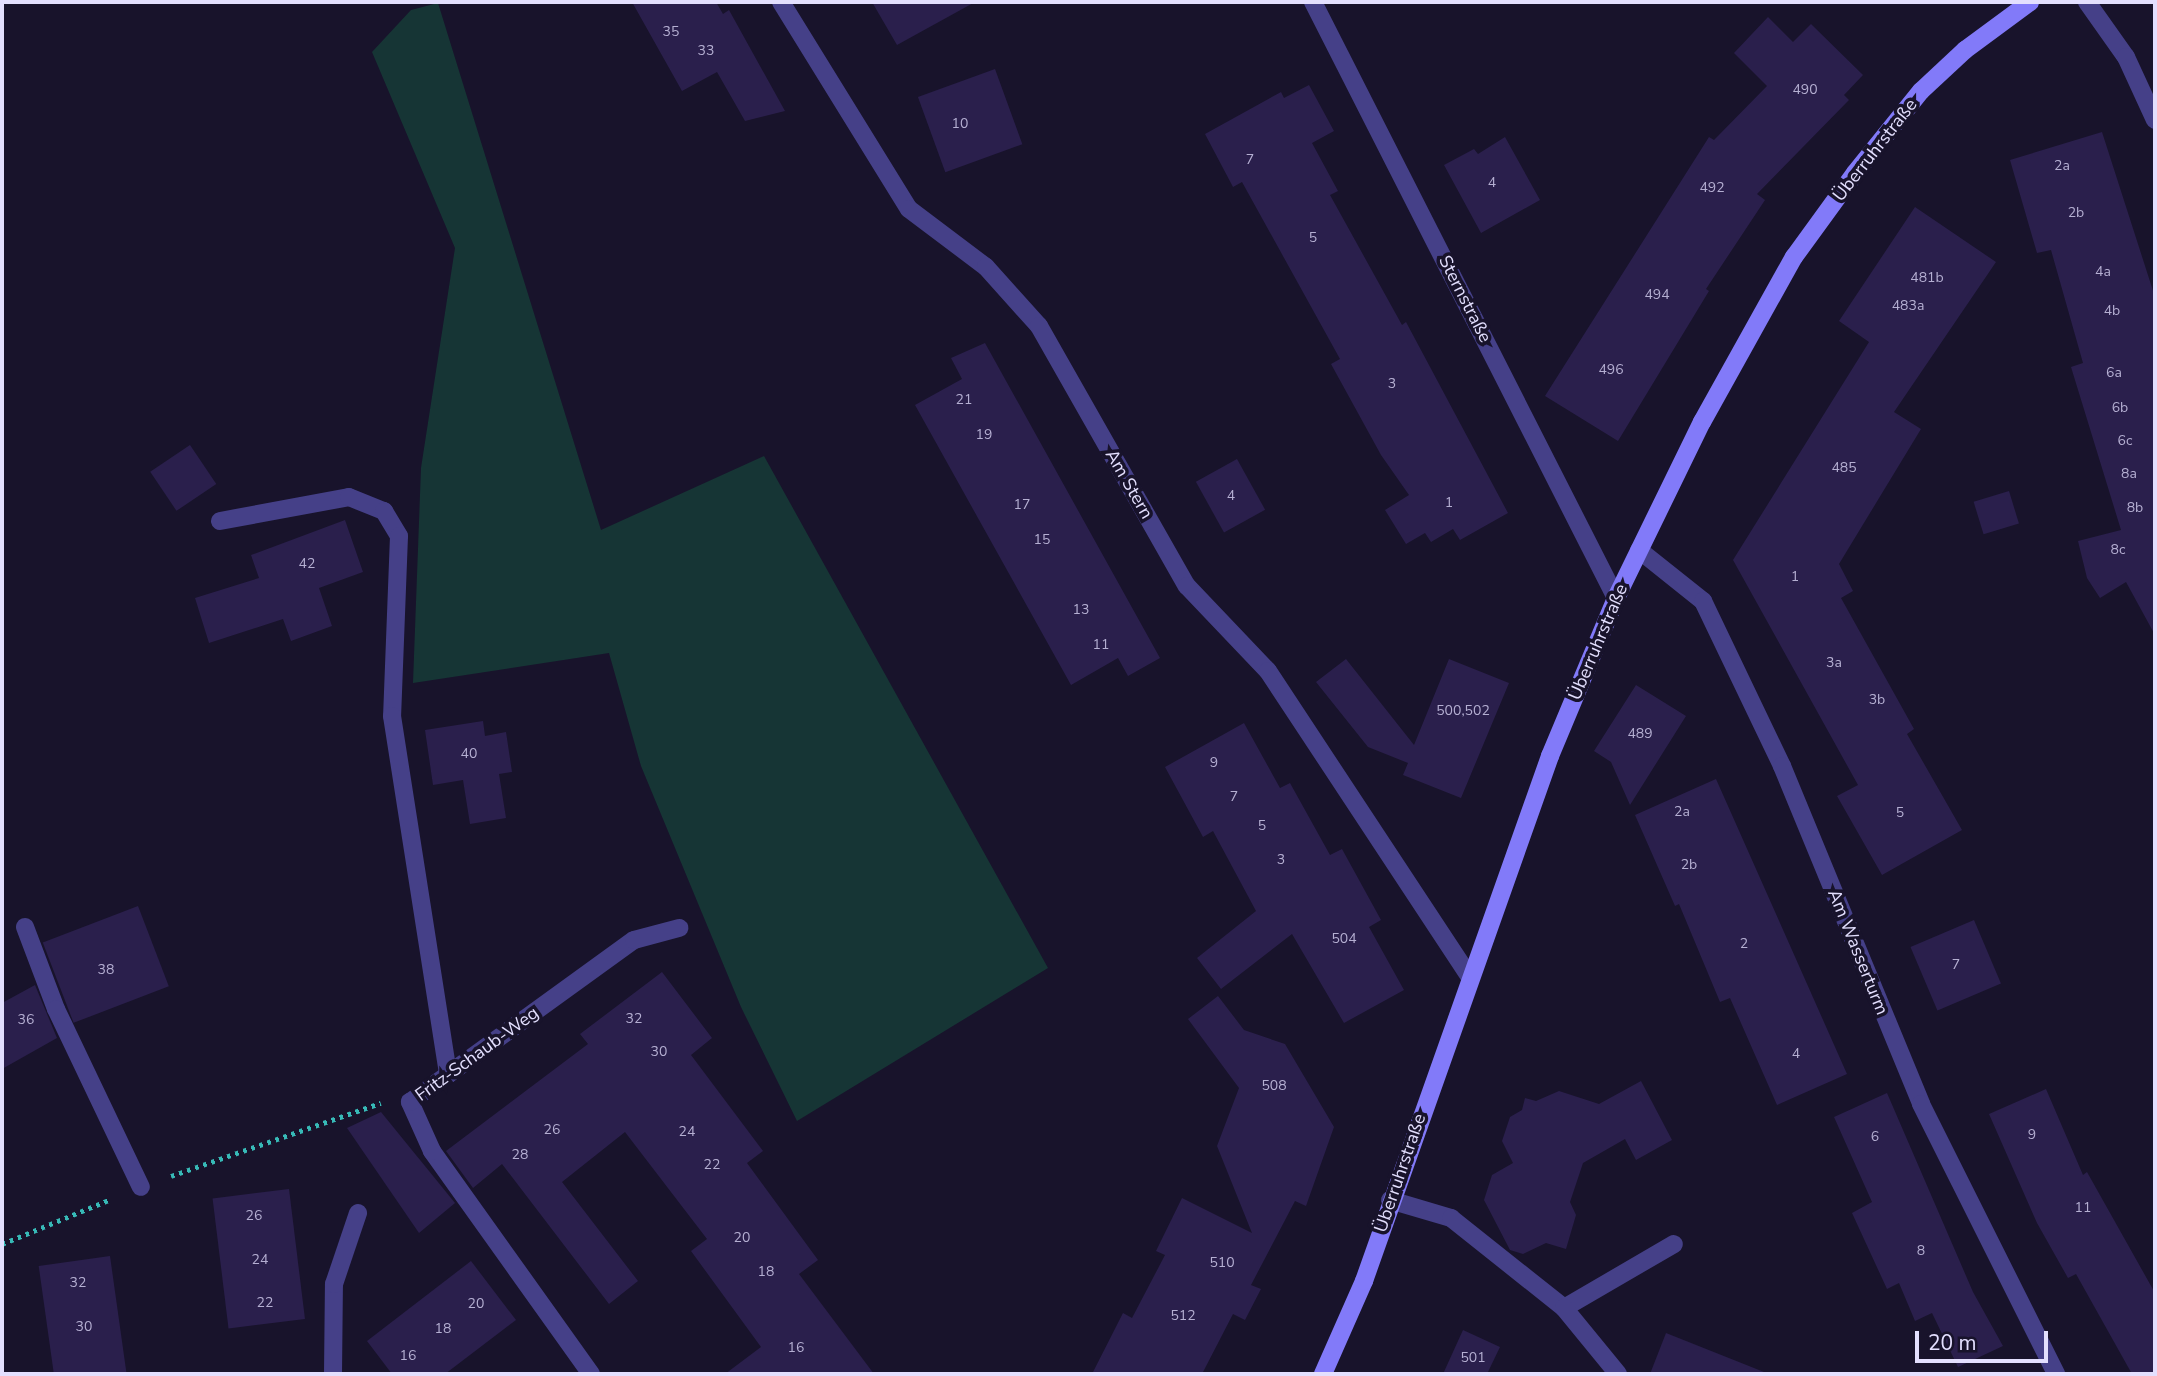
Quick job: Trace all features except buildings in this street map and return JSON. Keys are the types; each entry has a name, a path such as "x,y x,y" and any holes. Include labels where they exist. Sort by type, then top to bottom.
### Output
{"main road":[{"name":"Überruhrstraße","path":"1326,1373 1364,1281 1469,976 1550,756 1616,598 1702,422 1794,257 1921,91 1965,50 2030,2"}],"street":[{"name":"Am Stern","path":"781,2 909,209 986,267 1039,326 1187,586 1268,671 1469,976"},
{"name":"Sternstraße","path":"1313,2 1616,598"},
{"path":"2087,2 2126,57 2155,120"},
{"path":"220,521 349,497 384,511 398,536 392,716 448,1075"},
{"name":"Am Wasserturm","path":"1639,550 1703,601 1782,766 1921,1104 2056,1374"},
{"path":"24,927 56,1009 141,1187"},
{"name":"Fritz-Schaub-Weg","path":"591,1374 432,1151 410,1102 634,940 679,928"},
{"path":"1390,1200 1451,1218 1564,1308 1618,1374"},
{"path":"333,1374 334,1284 358,1213"},
{"path":"1564,1308 1674,1244"}],"path":[{"path":"2,1244 141,1187 375,1103 410,1102"}],"green space":[{"path":"438,3 601,530 764,456 1048,968 797,1121 741,1007 641,766 609,653 413,683 421,468 455,248 372,52 411,10"}]}
